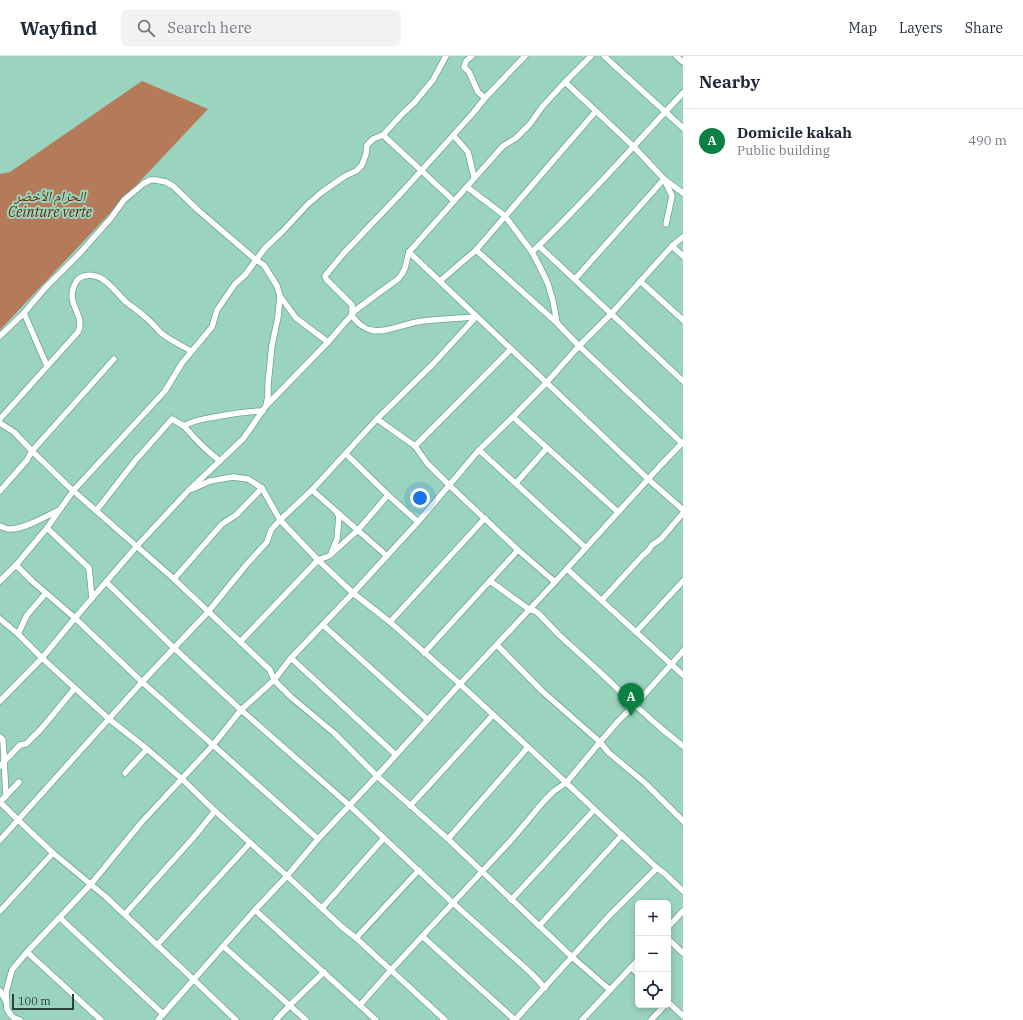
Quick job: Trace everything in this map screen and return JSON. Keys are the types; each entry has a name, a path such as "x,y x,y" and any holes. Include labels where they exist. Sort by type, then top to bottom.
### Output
{"street":[{"path":"0,581 16,565 47,528 73,491 165,391 182,363 212,327 217,310 235,284 245,275 265,248 308,204 322,192 335,182 356,171 362,165 366,154 367,145 374,139 383,135 424,91 433,80 446,56"},
{"path":"472,56 466,61 464,67 469,72 478,92 485,98"},
{"path":"476,317 422,321 384,330 373,331 365,329 352,316 352,305 326,279 325,276 343,254 421,171 485,98 525,56"},
{"path":"0,701 42,658 136,547 188,491 243,439 264,409 328,342 356,310 398,279 405,268 408,252 503,146 516,138 530,124 542,107 592,56"},
{"path":"604,56 683,128"},
{"path":"676,56 683,62"},
{"path":"565,82 633,146 664,179 683,193"},
{"path":"532,252 574,212 683,92"},
{"path":"440,281 476,250 596,111"},
{"path":"383,135 454,201"},
{"path":"453,135 468,152 474,178"},
{"path":"664,179 672,196 666,224"},
{"path":"575,279 664,179"},
{"path":"0,336 24,313 45,288 80,253 111,218 124,200 143,184 150,180 156,180 166,182 173,186 256,260 264,265 280,296 296,318 328,342"},
{"path":"467,187 505,216 532,252 548,284 557,323"},
{"path":"20,1020 14,1018 7,1008 6,992 12,970 91,884 140,824 213,745 241,710 274,680 291,658 418,522 479,450 547,382 672,246 683,237"},
{"path":"539,246 683,381"},
{"path":"672,246 683,256"},
{"path":"158,1020 255,910 288,876 318,839 378,776 460,684 530,610 648,479 683,443 579,346 557,323 476,250"},
{"path":"408,252 648,479 683,510"},
{"path":"0,419 76,335 79,329 80,320 73,303 72,291 76,281 86,275 97,277 107,282 124,301 145,316 160,332 169,339 191,351"},
{"path":"640,281 683,320"},
{"path":"264,409 268,396 272,345 278,317 280,296"},
{"path":"24,313 47,366"},
{"path":"0,840 142,682 208,612 246,565 267,542 271,530 280,520 312,490 377,419 433,364 476,317"},
{"path":"415,446 512,349"},
{"path":"0,491 27,460 32,451 114,359"},
{"path":"184,426 190,422 207,418 264,409"},
{"path":"513,417 618,512"},
{"path":"96,511 135,461 172,419 184,426 199,444 220,461"},
{"path":"377,419 415,446 427,462 449,485 518,550 555,582"},
{"path":"0,423 14,432 73,491 174,579 270,670 274,680 291,697 334,733 572,957 610,990"},
{"path":"516,484 547,448"},
{"path":"479,450 586,548"},
{"path":"346,454 418,522"},
{"path":"188,491 210,481 233,477 248,479 262,488 280,520 318,560 353,593 390,622 460,684 594,810 683,890"},
{"path":"174,579 222,524 236,515 262,488"},
{"path":"312,490 387,556"},
{"path":"240,642 318,560 329,556 358,530 388,495"},
{"path":"0,526 8,529 17,529 40,520 60,509"},
{"path":"331,553 337,539 339,516 336,511"},
{"path":"602,600 652,545 661,539 683,513"},
{"path":"390,622 484,518"},
{"path":"47,528 89,568 92,598"},
{"path":"424,653 518,550"},
{"path":"16,565 32,581 75,618 142,682 318,839"},
{"path":"567,568 683,675"},
{"path":"490,581 530,610 540,614 559,635 635,705 683,746"},
{"path":"636,632 683,581"},
{"path":"106,582 241,710 349,805 531,973 545,988"},
{"path":"18,634 27,615 46,593"},
{"path":"1,623 18,634 109,719 182,779 215,812 288,876 445,1020"},
{"path":"323,625 428,720"},
{"path":"497,645 542,691 600,742 608,752 650,788 683,821"},
{"path":"360,1005 513,838 544,801 554,791 566,783 621,718 635,705 683,651"},
{"path":"291,658 396,755"},
{"path":"2,764 20,745 26,744 41,729 75,688"},
{"path":"410,806 493,715"},
{"path":"0,737 3,740 2,764 6,796"},
{"path":"448,839 528,747"},
{"path":"126,773 147,749"},
{"path":"19,782 0,802 53,853 91,884 157,945 229,1018 236,1020"},
{"path":"511,900 594,810"},
{"path":"124,914 215,812"},
{"path":"539,926 622,835"},
{"path":"322,908 384,838"},
{"path":"157,945 250,843"},
{"path":"0,911 53,853"},
{"path":"422,936 515,1020 608,918 657,868"},
{"path":"356,938 419,870"},
{"path":"255,910 376,1020"},
{"path":"671,924 683,911"},
{"path":"60,918 164,1014"},
{"path":"671,942 683,953"},
{"path":"223,946 306,1020"},
{"path":"28,952 101,1020"},
{"path":"582,1020 635,963"},
{"path":"631,967 636,972"},
{"path":"276,1020 324,972"},
{"path":"7,1002 0,990 8,984"},
{"path":"671,1005 683,1016"},
{"path":"651,1020 662,1008"}],"green space":[{"name":"الحزام الأخضر Ceinture verte","path":"142,81 208,109 0,330 0,174 10,172"}],"place":[{"name":"Domicile kakah","path":"631,716"}]}
